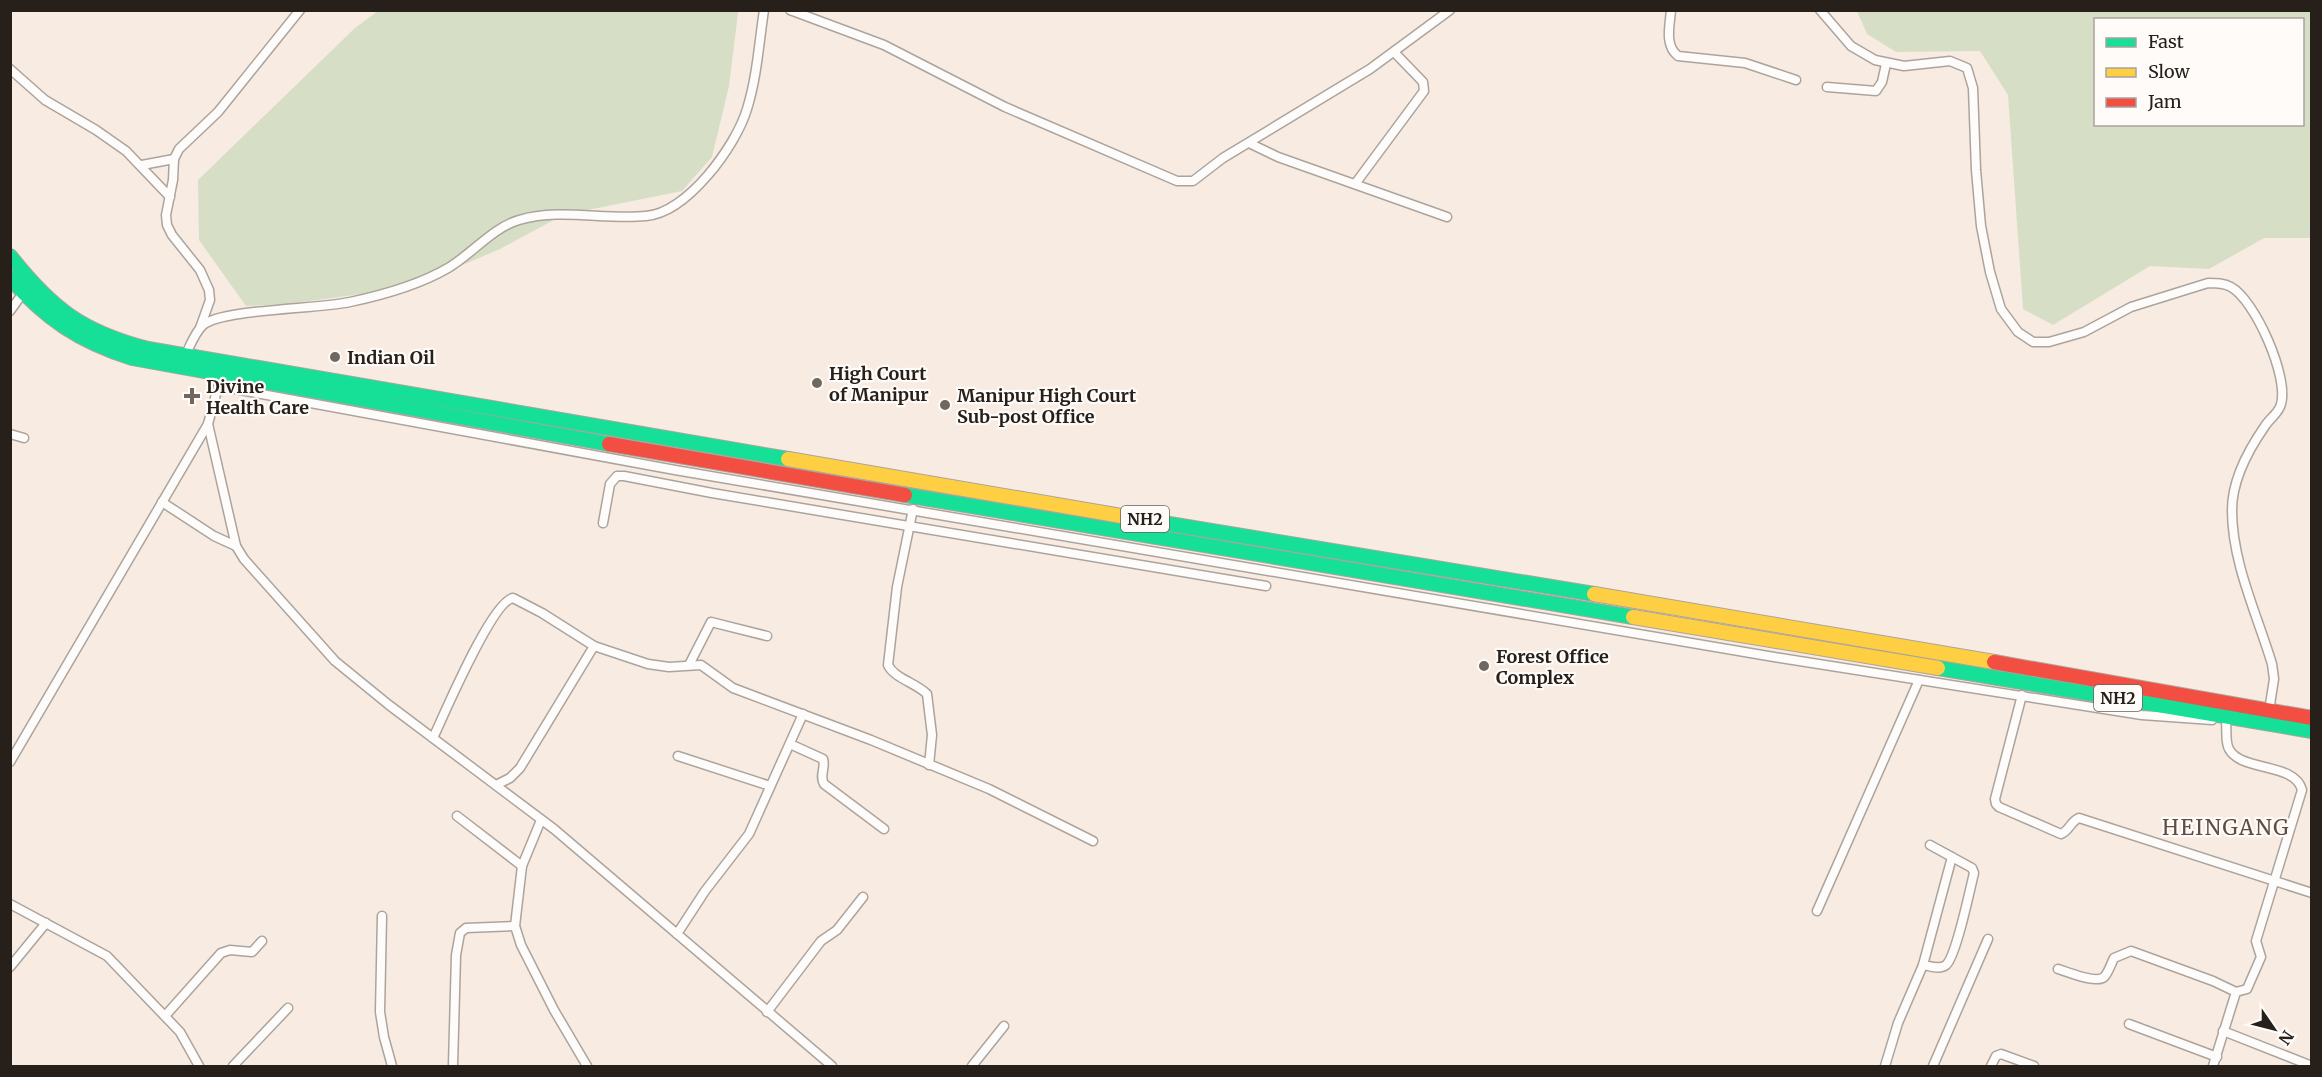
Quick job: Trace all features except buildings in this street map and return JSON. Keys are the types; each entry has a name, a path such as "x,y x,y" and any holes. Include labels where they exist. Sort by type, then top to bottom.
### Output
{"highway":[{"name":"NH2","path":"10,256 39,292 63,313 91,331 124,344 185,356 221,374"},
{"name":"NH2","path":"11,280 46,317 65,330 99,348 133,358 1753,620 2269,717 2312,731"},
{"name":"NH2","path":"2269,717 2312,718"}],"street":[{"path":"185,356 199,330 210,300 209,290 200,270 172,235 167,225 166,215 174,159 179,149 218,112 300,10"},
{"path":"199,330 219,317 348,303 403,286 447,268 518,220 541,215 649,216 670,208 702,182 732,141 747,110 754,80 764,10"},
{"path":"790,10 884,45 1005,107 1186,183 1193,181 1223,158 1394,52 1450,10"},
{"path":"1671,10 1670,42 1673,52 1678,56 1745,63 1796,80"},
{"path":"10,762 208,424 221,374 652,465 1099,543 1919,680 2151,716 2226,721 2269,717 2274,680 2272,664 2243,574 2233,528 2233,496 2238,477 2255,441 2280,408 2283,382 2251,306 2231,287 2208,283 2131,306 2084,332 2039,343 2025,338 2001,309 1990,272 1976,170 1973,88 1970,73 1962,64 1950,61 1910,65 1886,64 1851,46 1820,10"},
{"path":"1355,184 1424,91 1423,82 1394,52"},
{"path":"1827,87 1876,91 1882,82 1886,64"},
{"path":"10,69 45,99 96,130 142,165 170,197"},
{"path":"1249,142 1278,156 1447,217"},
{"path":"142,165 174,159"},
{"path":"10,311 23,293"},
{"path":"208,424 236,546 244,560 335,661 541,820 832,1066"},
{"path":"10,434 24,438"},
{"path":"603,523 613,478 624,476 712,493 1266,586"},
{"path":"162,502 214,536 236,546"},
{"path":"913,509 897,587 888,665 892,671 927,694 932,735 929,765"},
{"path":"433,738 494,616 508,599 513,598 542,613 594,646 648,664 669,667 701,665 733,688 804,714 989,789 1093,841"},
{"path":"688,665 711,622 767,636"},
{"path":"496,785 510,778 520,768 594,646"},
{"path":"1816,911 1919,680"},
{"path":"2022,695 1995,798 1996,804 2000,807 2061,834 2075,819 2079,818 2274,881 2311,890"},
{"path":"677,934 705,891 748,834 804,714"},
{"path":"2058,969 2101,980 2114,958 2130,951 2213,981 2236,992 2247,989 2261,957 2256,941 2302,790 2295,778 2254,764 2231,753 2228,747 2226,721"},
{"path":"790,744 823,759 824,784 884,829"},
{"path":"678,756 770,786"},
{"path":"457,816 522,866"},
{"path":"541,820 522,866 515,926 521,945 554,1010 588,1066"},
{"path":"1923,965 1940,968 1948,963 1954,950 1974,873 1972,868 1930,844"},
{"path":"1885,1066 1900,1017 1923,965 1952,857"},
{"path":"766,1012 821,941 837,930 863,897"},
{"path":"10,904 108,956 180,1032 199,1066"},
{"path":"382,916 382,1027 392,1066"},
{"path":"10,967 46,923"},
{"path":"453,1066 456,955 460,933 466,928 515,926"},
{"path":"1933,1066 1989,939"},
{"path":"165,1016 221,953 230,950 252,952 262,941"},
{"path":"2214,1066 2236,992"},
{"path":"233,1066 288,1008"},
{"path":"2129,1024 2217,1057"},
{"path":"972,1066 1004,1026"},
{"path":"2223,1031 2312,1066"},
{"path":"1991,1066 1996,1056 2001,1054 2034,1066"}],"green space":[{"path":"378,11 740,11 729,86 712,157 682,191 563,215 500,249 411,287 289,304 246,306 199,240 198,180 355,28"},
{"path":"1857,11 2311,11 2311,238 2264,238 2209,269 2150,266 2053,325 2023,309 2008,95 1980,51 1896,52 1867,34"}],"traffic: fast":[{"path":"10,256 25,275 70,316 104,335 148,349 788,459"},
{"path":"10,278 23,293 65,327 96,344 132,358 609,444"},
{"path":"905,495 1633,617"},
{"path":"1151,521 1594,594"},
{"path":"1938,668 2312,731"}],"traffic: slow":[{"path":"788,459 1151,521"},
{"path":"1594,594 1994,662"},
{"path":"1633,617 1938,668"}],"traffic: jam":[{"path":"609,444 905,495"},
{"path":"1994,662 2312,718"}],"place":[{"name":"Indian Oil","path":"335,357"},
{"name":"High Court of Manipur","path":"817,383"},
{"name":"Divine Health Care","path":"192,396"},
{"name":"Manipur High Court Sub-post Office","path":"945,405"},
{"name":"Forest Office Complex","path":"1484,666"}],"district":[{"name":"HEINGANG","path":"2226,827"}]}
